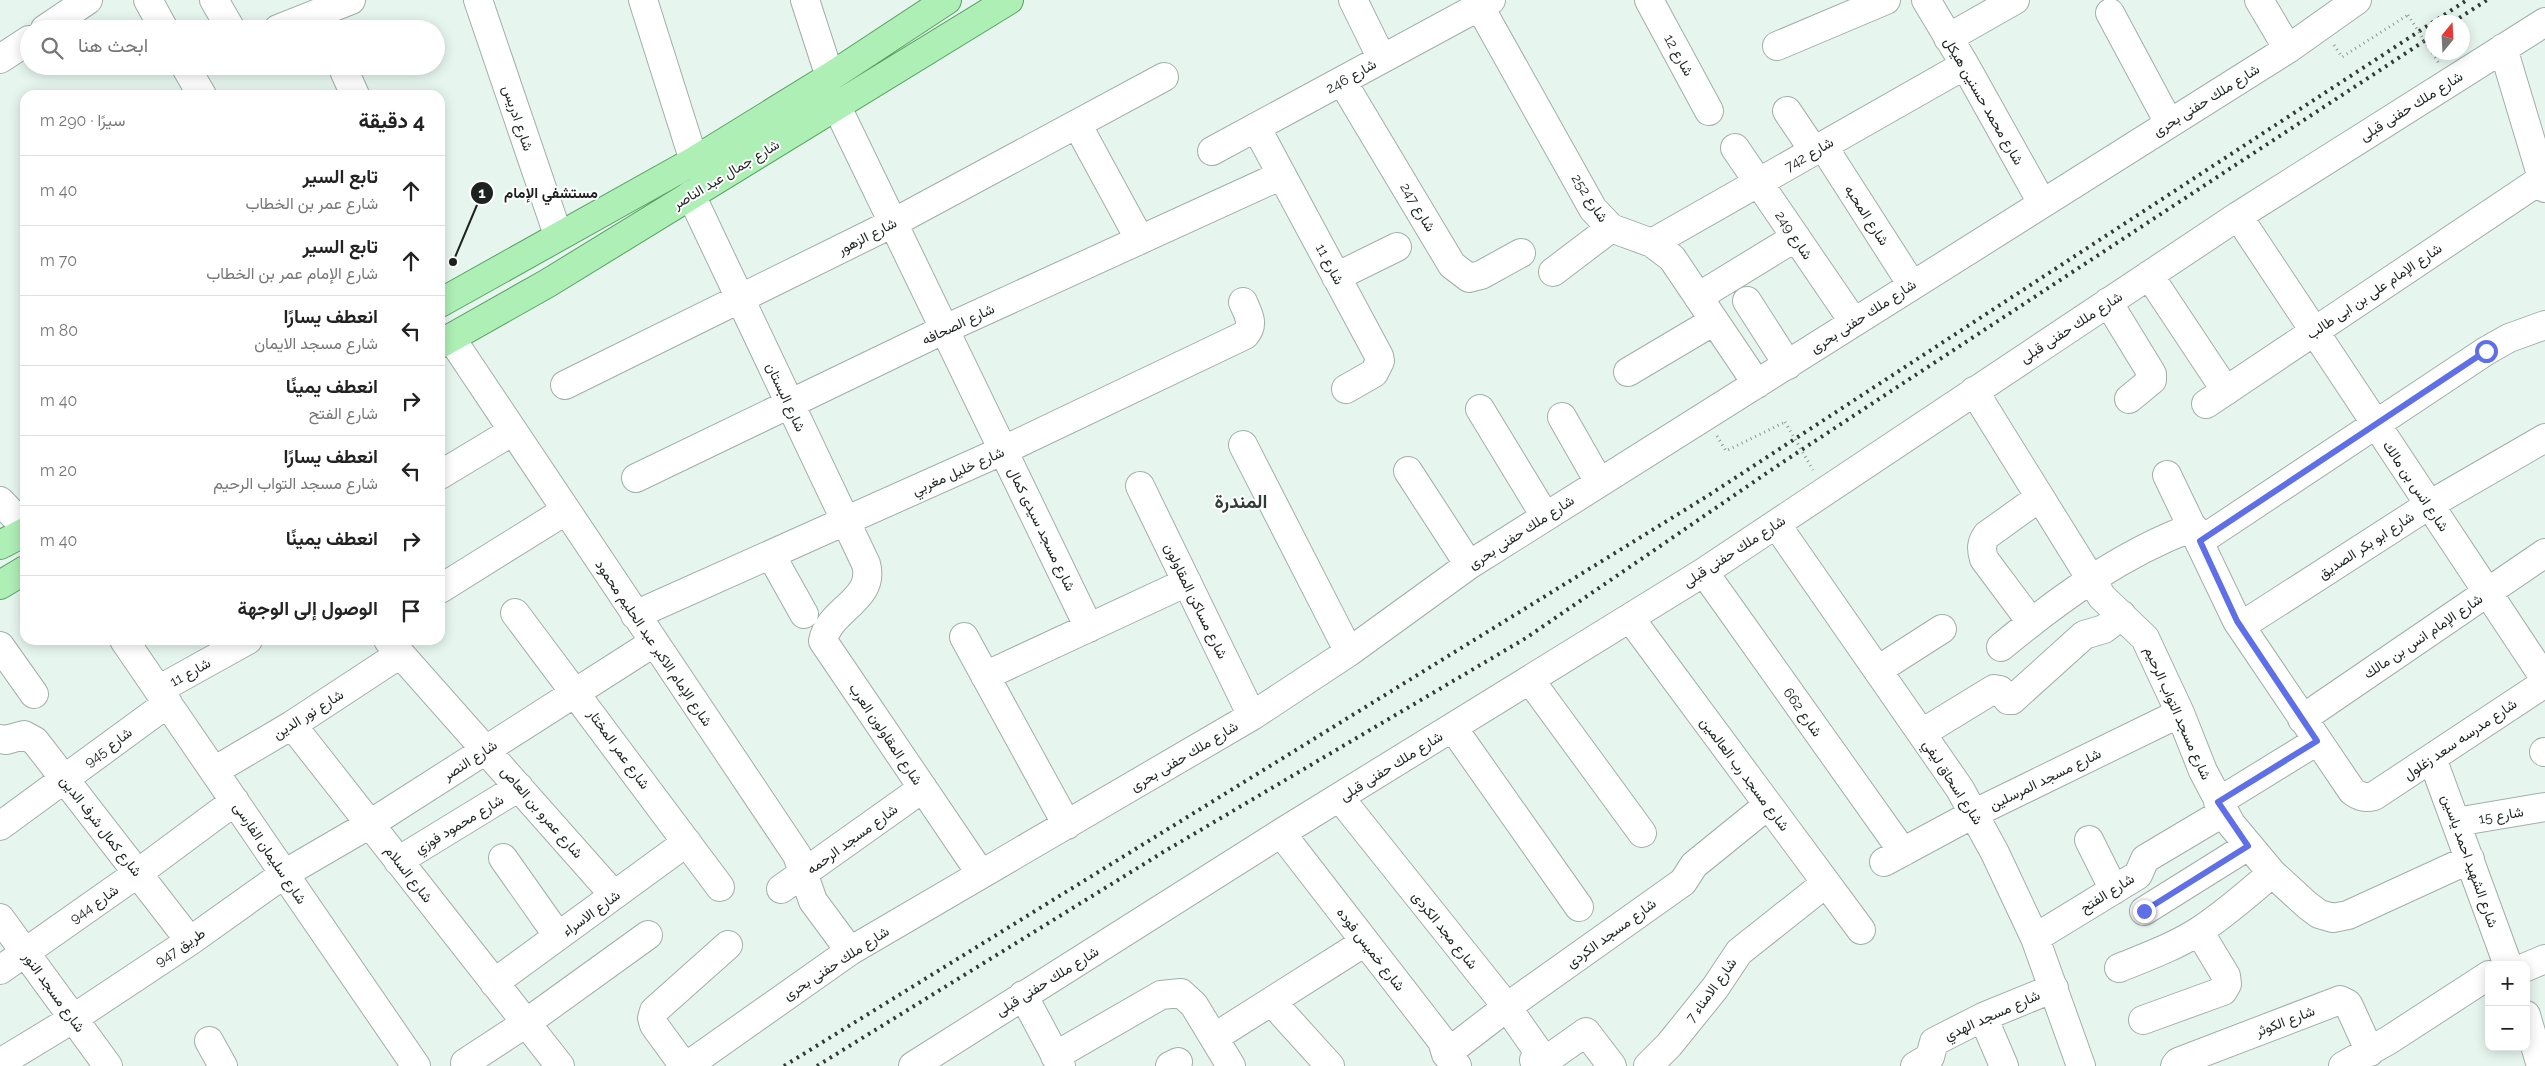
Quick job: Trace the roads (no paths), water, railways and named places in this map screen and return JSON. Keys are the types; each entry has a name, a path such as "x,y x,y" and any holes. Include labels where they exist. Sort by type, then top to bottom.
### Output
{"main road":[{"name":"شارع جمال عبد الناصر","path":"446,341 837,107 1009,0"},
{"name":"شارع جمال عبد الناصر","path":"445,300 558,235 694,161 830,77 932,4"},
{"path":"0,545 20,535"},
{"path":"0,585 20,573"}],"street":[{"path":"58,20 88,0"},
{"path":"148,0 159,20"},
{"path":"214,0 225,20"},
{"path":"301,20 351,0"},
{"name":"شارع ادريس","path":"478,0 558,235"},
{"path":"643,0 694,161"},
{"path":"805,0 830,77"},
{"path":"1353,0 1382,59"},
{"name":"شارع 12","path":"1649,0 1709,111"},
{"path":"1778,46 1886,0"},
{"name":"شارع محمد حسنين هيكل","path":"1926,0 1965,65 2042,203"},
{"path":"1948,38 2015,0"},
{"path":"2259,0 2288,49"},
{"name":"شارع ملك حفنى بحرى","path":"685,1066 850,951 1252,716 1349,652 1469,565 1598,482 1757,384 1853,321 2288,49 2357,0"},
{"name":"شارع 246","path":"1212,151 1382,59 1482,2"},
{"name":"شارع 252","path":"1482,2 1593,209 1611,228 1652,243 1664,250 1672,258 1757,384"},
{"path":"2110,13 2170,123"},
{"name":"شارع ملك حفنى قبلى","path":"913,1066 950,1056 1024,995 1704,572 2238,216 2545,22"},
{"path":"2503,48 2544,183"},
{"name":"شارع 742","path":"1652,243 1965,65"},
{"path":"190,75 199,90"},
{"path":"346,75 353,90"},
{"name":"شارع الزهور","path":"565,385 893,223 1164,77"},
{"name":"شارع 247","path":"1342,81 1452,265 1469,278 1481,276 1521,253"},
{"name":"شارع مسجد سيدى كمال","path":"837,107 1089,628"},
{"name":"شارع المحبه","path":"1788,110 1818,148 1912,285"},
{"path":"1077,124 1140,240"},
{"name":"شارع 11","path":"1256,127 1380,361 1374,373 1346,389"},
{"name":"شارع 249","path":"1735,148 1853,321"},
{"name":"شارع الصحافه","path":"636,478 945,329 1282,175"},
{"name":"شارع الإمام على بن ابى طالب","path":"2149,275 2216,398 2544,183"},
{"name":"شارع البستان","path":"691,195 846,522 868,574 864,591 857,598"},
{"name":"شارع انس بن مالك","path":"2238,216 2545,681"},
{"path":"1552,272 1611,228"},
{"path":"1698,297 1796,237"},
{"path":"1336,277 1396,247"},
{"path":"1747,301 1788,364"},
{"name":"شارع خليل مغربي","path":"635,615 1004,450 1245,335 1250,330 1251,323 1243,302"},
{"path":"2108,302 2152,374 2152,380 2129,399"},
{"path":"1628,372 1714,321"},
{"path":"2000,647 2091,579 2138,551 2196,534 2375,424 2486,351 2509,338 2545,325"},
{"name":"شارع الإمام الاكبر عبد الحليم محمود","path":"446,341 512,431 797,854 813,901 850,951"},
{"name":"شارع مسجد التواب الرحيم","path":"1974,391 2102,596 2145,638 2180,713 2203,771 2221,806 2248,846 2272,873 2307,906 2319,914 2333,918 2348,916 2470,859"},
{"path":"1480,410 1545,516"},
{"path":"1562,417 1598,482"},
{"path":"445,472 512,431"},
{"name":"شارع ابو بكر الصديق","path":"2241,626 2429,505 2545,438"},
{"path":"1243,445 1349,652"},
{"path":"1408,471 1469,565"},
{"path":"2167,475 2241,626 2309,730"},
{"name":"شارع مساكن المقاولون","path":"1140,486 1252,716"},
{"path":"2031,622 1984,559 1981,550 1982,542 1987,535 2040,497"},
{"path":"0,501 20,522"},
{"path":"445,587 566,510"},
{"name":"شارع اسحاق ليفي","path":"1776,524 1975,813 2035,938 2081,1066"},
{"name":"شارع الإمام انس بن مالك","path":"2309,730 2487,592 2545,553"},
{"path":"771,555 804,614"},
{"name":"شارع 662","path":"1704,572 1893,857"},
{"path":"985,676 1187,582"},
{"name":"شارع المقاولون العرب","path":"857,598 825,630 823,641 981,874"},
{"name":"شارع عمر المختار","path":"515,613 576,692 720,887"},
{"path":"1922,734 1994,689 2000,690 2008,700 2012,700 2084,635 2104,629 2122,615"},
{"name":"شارع مسجد رب العالمين","path":"1630,618 1861,930"},
{"path":"1878,670 1942,630"},
{"path":"964,637 1067,825"},
{"name":"شارع النصر","path":"284,874 370,824 654,643"},
{"name":"شارع سليمان الفارسى","path":"127,645 416,1066"},
{"name":"شارع 11","path":"163,697 241,645"},
{"path":"0,646 34,694"},
{"name":"شارع نور الدين","path":"214,771 292,725 394,647"},
{"name":"شارع عمرو بن العاص","path":"394,647 614,895"},
{"path":"1530,680 1642,832"},
{"name":"شارع مدرسه سعد زغلول","path":"2309,730 2352,791 2358,796 2366,798 2374,796 2545,681"},
{"name":"شارع 945","path":"0,826 65,780 163,697"},
{"name":"شارع مسجد المرسلين","path":"1893,857 1975,813 2180,713"},
{"name":"شارع السلام","path":"292,725 560,1066"},
{"path":"1453,728 1579,907"},
{"name":"شارع الفتح","path":"2035,938 2138,875 2145,859 2221,806 2309,730"},
{"name":"شارع كمال شرف الدين","path":"0,739 6,740 24,735 30,736 190,941"},
{"name":"شارع الشهيد احمد ياسين","path":"2432,758 2470,859 2505,961"},
{"name":"شارع محمود فوزي","path":"398,860 519,787"},
{"name":"شارع مسجد الرحمه","path":"781,889 923,788"},
{"name":"شارع مجد الكردى","path":"1340,798 1507,1007 1537,1050 1538,1053 1534,1060 1537,1066"},
{"name":"شارع 944","path":"0,970 138,874 235,801"},
{"name":"شارع مسجد الكردى","path":"1451,1060 1507,1007 1683,882 1694,865 1768,805"},
{"name":"شارع 15","path":"2456,822 2545,807"},
{"name":"شارع خميس فوده","path":"1282,833 1442,1041 1451,1060"},
{"path":"2089,840 2114,890"},
{"name":"شارع الاسراء","path":"494,982 687,842"},
{"path":"2144,911 2248,846"},
{"path":"503,858 558,936"},
{"path":"2119,968 2160,952 2199,931 2235,905 2272,873"},
{"name":"طريق 947","path":"0,1063 74,1018 190,941 284,874"},
{"name":"شارع الامناء 7","path":"1657,1062 1715,988 1739,952 1826,882"},
{"name":"شارع مسجد النور","path":"0,918 108,1066"},
{"path":"2143,1020 2223,991 2227,984 2226,976 2199,931"},
{"path":"465,1063 526,1023 648,935"},
{"path":"1214,1037 1366,942"},
{"path":"685,1066 654,1025 652,1018 654,1011 728,945"},
{"path":"2530,962 2545,959"},
{"path":"2354,1061 2485,981"},
{"name":"شارع مسجد الهدي","path":"1915,1066 1930,1058 1934,1042 1983,1017 2054,988"},
{"path":"1024,995 1058,1061 1162,995 1171,992 1181,993 1188,998 1231,1066"},
{"name":"شارع الكوثر","path":"2175,1066 2178,1062 2340,1000 2348,1004 2354,1061"},
{"path":"1272,1002 1330,1066"},
{"path":"1983,1017 2004,1066"},
{"path":"2530,1027 2542,1064"},
{"path":"1537,1066 1586,1032 1612,1066"},
{"path":"209,1041 223,1066"}],"railway":[{"path":"784,1066 1709,495 2467,0"},
{"path":"2464,15 2487,0"},
{"path":"817,1066 1165,851 1526,638 1777,466 2425,41"}],"place":[{"name":"مستشفي الإمام","path":"453,262"}],"district":[{"name":"المندرة","path":"1241,501"}]}
